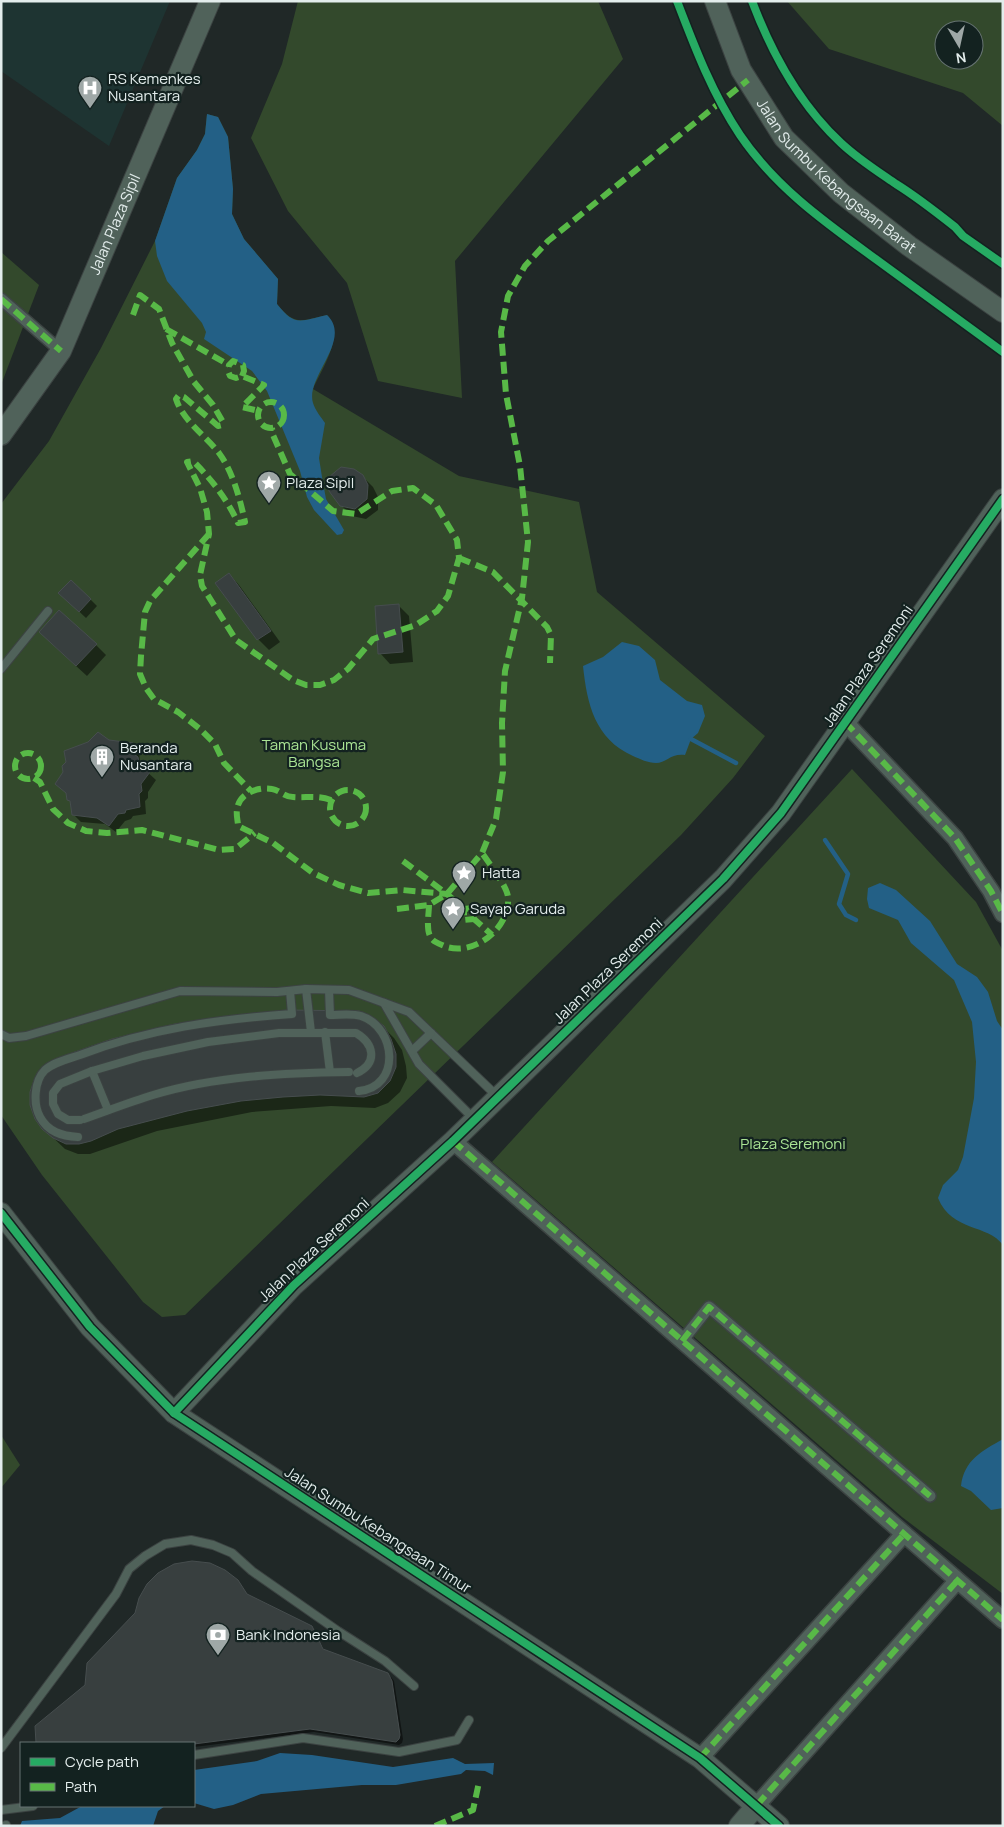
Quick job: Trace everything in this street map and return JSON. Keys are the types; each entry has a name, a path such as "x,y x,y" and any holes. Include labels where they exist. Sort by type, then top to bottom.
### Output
{"street":[{"name":"Jalan Plaza Sipil","path":"1,435 61,351 210,1"},
{"name":"Jalan Sumbu Kebangsaan Barat","path":"715,1 742,70 784,138 841,192 909,246 1003,312"},
{"path":"1,299 61,351"},
{"name":"Jalan Plaza Seremoni","path":"174,1413 294,1285 453,1141 723,879 781,813 1003,499"},
{"path":"845,722 955,838 991,891 1003,914"},
{"path":"453,1141 1003,1620"},
{"name":"Jalan Sumbu Kebangsaan Timur","path":"1,1213 90,1327 174,1413 700,1758 757,1805 779,1826"},
{"path":"682,1341 709,1307 930,1496"},
{"path":"700,1758 904,1534"},
{"path":"739,1826 958,1581"}],"lane":[{"path":"1,669 48,611"},
{"path":"306,989 311,1032"},
{"path":"330,990 330,1015 361,1016 382,1031 388,1042 390,1055 388,1070 383,1079 374,1087 359,1090"},
{"path":"1,1034 9,1038 26,1036 180,991 349,990 368,995 409,1012 498,1097"},
{"path":"78,1137 57,1133 48,1128 40,1117 35,1106 36,1093 44,1071 55,1064 106,1045 148,1034 236,1018 292,1014 290,991"},
{"path":"384,1003 420,1064 475,1120"},
{"path":"311,1032 356,1033 366,1039 372,1051 370,1063 353,1072 287,1073 218,1082 154,1094 82,1119 68,1120 58,1114 53,1104 53,1093 60,1084 92,1071 142,1056 208,1042 311,1032"},
{"path":"326,1032 330,1072"},
{"path":"412,1051 431,1033"},
{"path":"92,1071 108,1110"},
{"path":"1,1748 116,1594 130,1569 145,1556 165,1544 190,1540 213,1544 232,1553 252,1571 385,1661 414,1686"},
{"path":"195,1754 303,1738 399,1752 458,1740 469,1720"},
{"path":"1,1810 26,1807"}],"shaded area":[{"name":"RS Kemenkes Nusantara","path":"1,1 170,1 109,146 1,71"}],"green space":[{"path":"298,1 598,1 623,59 455,261 462,398 378,381 347,283 288,211 251,138 282,64"},
{"path":"787,1 1003,1 1003,126 963,93 829,49"},
{"name":"Taman Kusuma Bangsa","path":"207,114 218,117 228,137 233,189 232,214 244,239 278,279 277,304 294,319 304,320 327,315 332,323 334,331 331,351 313,389 459,476 579,502 597,592 765,736 733,778 681,835 185,1315 162,1317 143,1302 42,1175 1,1115 1,504 49,441 101,348 155,241 177,178 197,150 205,134"},
{"path":"1,252 39,285 1,385"},
{"name":"Plaza Seremoni","path":"852,769 976,902 1003,951 1003,1594 902,1517 492,1162"},
{"path":"1,1435 20,1465 1,1488"}],"water":[{"path":"207,114 218,117 228,137 233,189 232,214 244,239 278,279 277,304 294,319 304,320 327,315 334,325 335,336 332,347 315,382 312,393 314,406 325,423 319,458 326,499 344,530 342,534 337,535 314,510 307,497 300,471 267,391 252,371 204,339 206,332 202,323 167,281 157,256 155,241 177,178 197,150 205,134"},
{"path":"622,642 639,646 655,660 660,680 687,701 702,705 705,716 698,733 691,739 685,755 676,755 656,763 641,760 620,749 610,740 595,719 587,694 583,666 603,657"},
{"path":"880,883 896,890 930,921 957,964 977,977 988,992 997,1021 1003,1030 1003,1245 996,1238 952,1217 944,1209 938,1198 943,1185 958,1170 963,1157 974,1098 976,1062 972,1022 954,980 911,943 898,920 869,908 867,899 868,888"},
{"path":"1003,1439 1003,1508 991,1510 971,1491 961,1486 966,1469 975,1457"},
{"path":"280,1753 312,1755 393,1767 453,1758 465,1764 494,1763 493,1775 485,1771 466,1770 461,1774 396,1785 362,1785 261,1794 233,1805 214,1809 195,1803 195,1770 257,1761"},
{"path":"80,1807 164,1807 158,1811 153,1826 20,1826 22,1821 60,1818"}],"building":[{"path":"341,467 354,469 363,475 368,485 367,499 355,509 340,506 329,491 329,477"},
{"path":"229,573 271,631 257,640 215,583"},
{"path":"71,580 91,599 79,612 58,593"},
{"path":"399,604 403,652 378,654 375,606"},
{"path":"59,610 97,644 76,666 39,632"},
{"name":"Beranda Nusantara","path":"98,732 109,740 133,743 134,754 138,757 139,763 150,772 141,784 142,791 139,794 140,807 118,814 109,826 97,818 72,815 70,801 67,800 66,793 55,784 63,772 62,766 66,762 64,751 88,742"},
{"path":"288,1010 359,1011 370,1016 384,1026 396,1054 396,1067 390,1081 378,1093 364,1097 320,1095 283,1097 241,1101 187,1111 118,1129 91,1141 79,1144 66,1144 53,1138 42,1129 35,1119 30,1105 30,1092 35,1078 44,1067 58,1058 112,1039 175,1024"},
{"name":"Bank Indonesia","path":"192,1561 210,1563 225,1570 238,1580 247,1594 312,1626 323,1649 388,1673 392,1681 399,1739 396,1742 310,1729 195,1744 195,1742 36,1742 35,1726 85,1685 87,1663 135,1613 139,1598 147,1584 158,1573 174,1564"}],"waterway":[{"path":"691,739 736,763"},
{"path":"825,840 848,874 839,904 846,915 856,920"}],"marked path":[{"path":"397,909 429,905 447,894 482,853 496,819 503,772 502,723 505,671 522,598 528,542 520,466 506,394 501,332 508,296 525,266 548,241 748,80"},
{"path":"133,315 140,295 159,309 172,343 194,382 213,405 223,422 222,425 218,426 184,397 179,395 176,399 189,421 224,460 235,486 245,522 238,523 213,483 193,461 187,462 200,488 207,512 209,534 200,575 202,586 236,640 293,680 306,685 320,685 334,680 348,669 373,639 416,625 437,611 448,596 459,558 457,540 436,505 413,488 392,491 356,514 333,511 290,474 273,435 272,428"},
{"path":"1,299 61,351"},
{"path":"166,329 229,365"},
{"path":"242,376 244,371 243,365 233,361 229,365 228,371 230,376 236,378 242,376 264,385 242,407 259,411"},
{"path":"271,402 280,406 284,415 280,424 271,428 262,424 258,415 262,406 271,402"},
{"path":"209,534 150,601 145,612 140,674 146,688 154,699 178,712 200,729 215,744 224,763 251,791"},
{"path":"459,558 493,572 547,627 551,635 550,663"},
{"path":"845,722 955,838 991,891 1003,914"},
{"path":"28,753 37,757 41,766 37,775 28,779 19,775 15,766 19,757 28,753"},
{"path":"34,778 40,782 53,809 68,823 86,831 107,833 142,830 219,850 235,849 255,833"},
{"path":"331,800 317,797 290,797 267,788 255,790 245,796 238,804 238,826 273,843 313,873 339,885 368,893 402,890 447,894"},
{"path":"348,790 355,791 361,795 365,801 366,808 365,815 361,821 355,825 348,826 341,825 335,821 331,815 330,808 331,801 335,795 341,791 348,790"},
{"path":"429,905 429,933 433,941 442,945 453,948 465,948 487,938 496,930 503,920 507,909 508,897 501,881 482,853"},
{"path":"403,861 464,909 464,920 474,919"},
{"path":"464,909 473,908 474,919 492,935"},
{"path":"453,1141 1003,1620"},
{"path":"682,1341 709,1307 930,1496"},
{"path":"700,1758 904,1534"},
{"path":"757,1805 957,1581"},
{"path":"435,1826 473,1810 479,1782"}],"cycle path":[{"path":"677,1 697,53 721,103 740,135 769,172 821,218 1003,352"},
{"path":"752,1 768,40 788,77 812,112 826,128 861,160 926,205 955,227 963,236 1003,264"},
{"path":"174,1413 294,1285 453,1141 723,879 781,813 1003,499"},
{"path":"1,1213 90,1327 174,1413 700,1758 779,1826"}],"place":[{"name":"RS Kemenkes Nusantara","path":"90,109"},
{"name":"Plaza Sipil","path":"269,504"},
{"name":"Beranda Nusantara","path":"102,778"},
{"name":"Hatta","path":"464,894"},
{"name":"Sayap Garuda","path":"453,930"},
{"name":"Bank Indonesia","path":"218,1656"}]}
